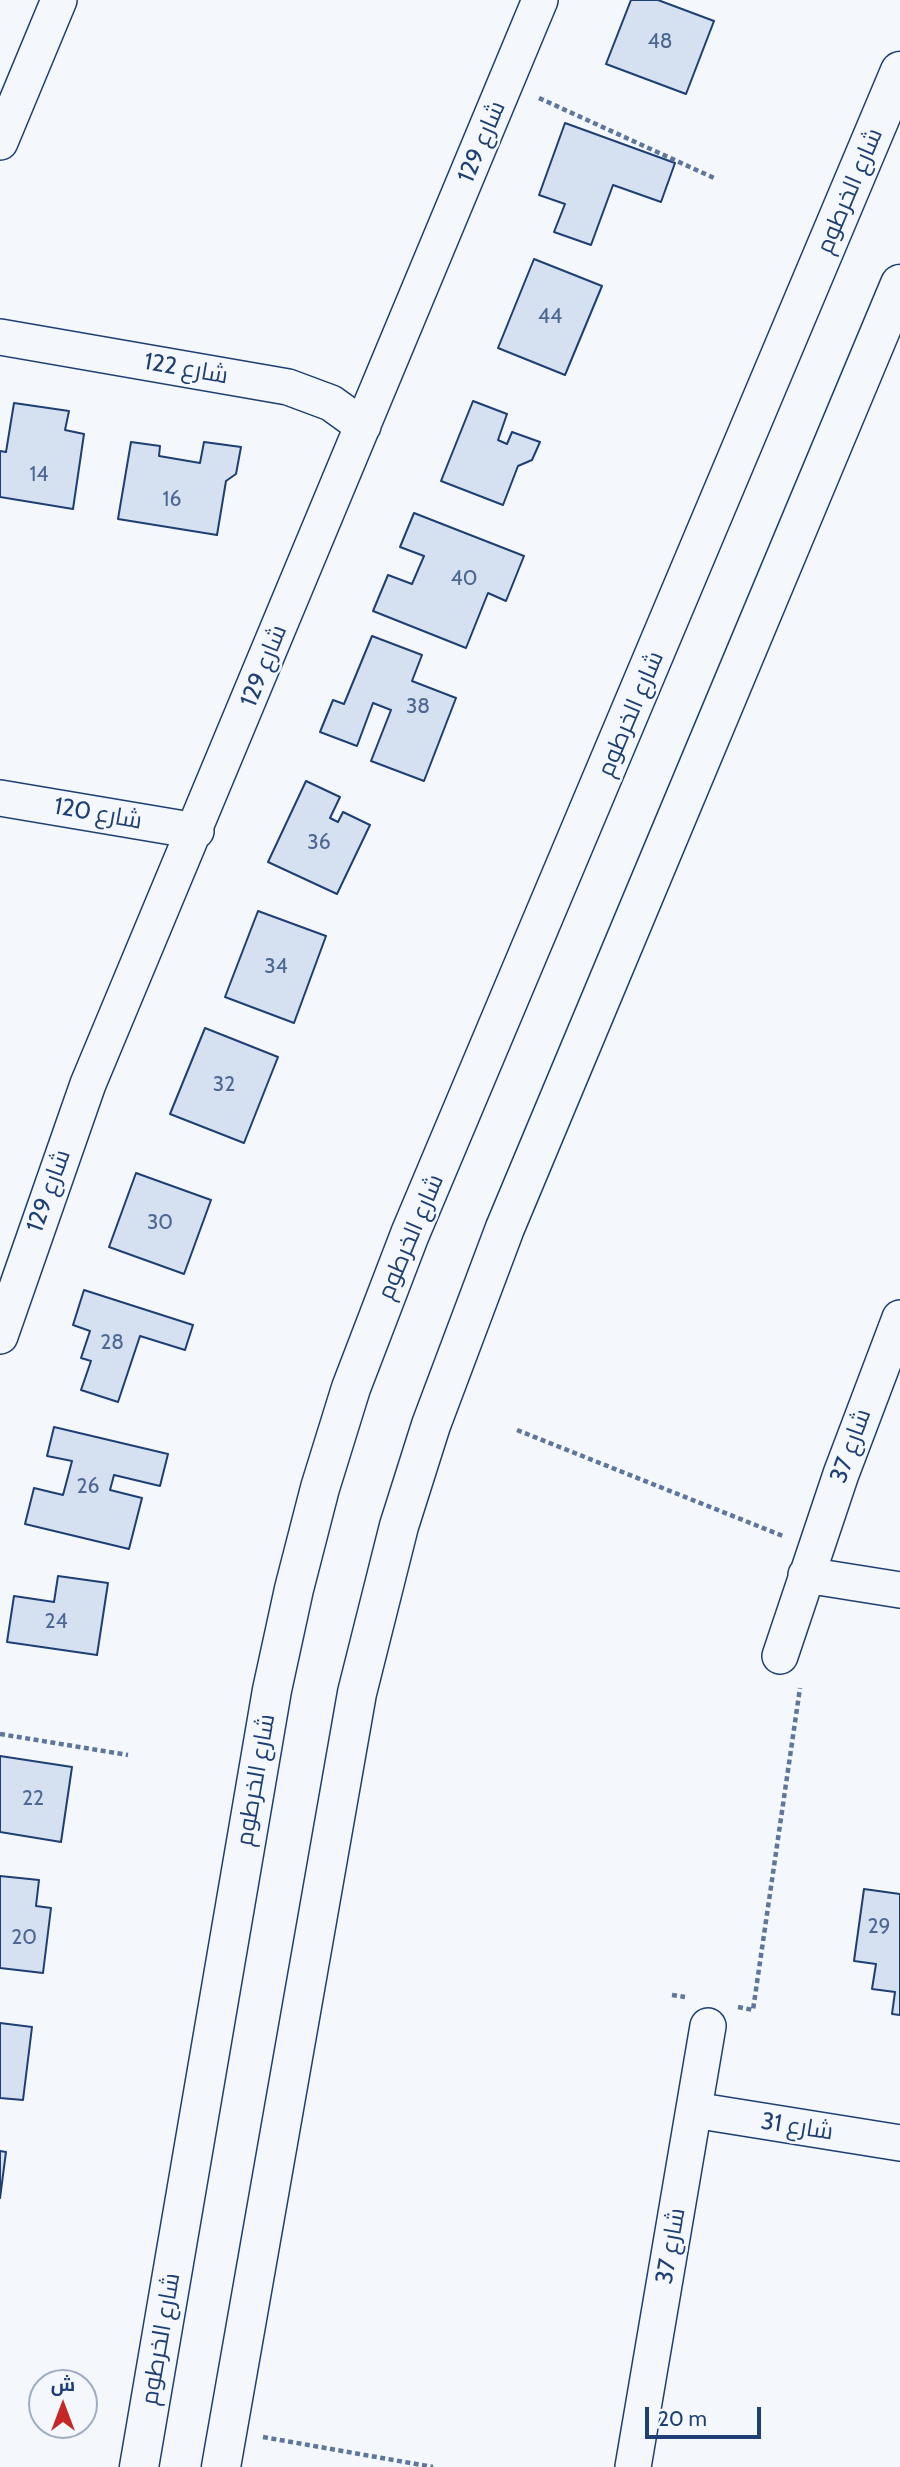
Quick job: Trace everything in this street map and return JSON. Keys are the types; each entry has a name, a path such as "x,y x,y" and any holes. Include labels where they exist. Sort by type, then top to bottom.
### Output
{"main road":[{"name":"شارع الخرطوم","path":"139,2467 272,1690 320,1488 347,1401 410,1234 900,71"},
{"path":"225,2449 357,1693 396,1538 430,1425 510,1215 900,284"}],"street":[{"path":"0,142 59,0"},
{"name":"شارع 129","path":"0,1336 12,1258 196,831 541,0"},
{"name":"شارع 122","path":"0,337 288,387 331,403 363,426"},
{"name":"شارع 120","path":"0,797 196,831"},
{"name":"شارع 37","path":"780,1656 810,1562 900,1318"},
{"path":"810,1562 900,1590"},
{"name":"شارع 37","path":"634,2467 711,2010"},
{"name":"شارع 31","path":"694,2110 900,2143"}],"path":[{"path":"506,83 714,178"},
{"path":"517,1430 810,1562"},
{"path":"672,1995 711,2010 753,2010 801,1683"},
{"path":"0,1734 128,1755"},
{"path":"225,2449 433,2467"}],"building":[{"path":"631,0 658,0 714,21 686,94 606,64"},
{"path":"565,123 675,163 661,202 613,185 591,245 554,232 565,204 539,195"},
{"path":"534,259 602,286 565,375 498,348"},
{"path":"473,401 507,414 498,440 507,444 512,432 540,442 532,460 518,466 503,505 441,481"},
{"path":"14,403 69,411 65,430 84,434 73,509 0,497 0,451 6,452"},
{"path":"131,442 160,446 159,456 200,463 204,442 241,447 236,474 226,481 217,535 118,519"},
{"path":"414,513 524,556 506,601 488,593 466,648 373,611 388,575 412,584 424,556 400,547"},
{"path":"372,636 422,655 412,681 456,698 424,781 371,761 391,710 373,703 357,746 320,732 333,700 344,704"},
{"path":"306,781 340,797 330,818 338,822 343,812 370,825 337,894 268,862"},
{"path":"258,911 326,936 294,1023 225,997"},
{"path":"205,1028 278,1057 244,1143 170,1114"},
{"path":"136,1173 211,1200 184,1274 109,1247"},
{"path":"84,1290 193,1325 185,1350 140,1336 118,1402 81,1390 91,1361 81,1358 90,1331 73,1325"},
{"path":"54,1427 168,1454 160,1486 114,1475 110,1490 142,1498 129,1549 25,1524 34,1488 63,1495 72,1461 47,1456"},
{"path":"58,1576 108,1583 97,1655 7,1642 14,1596 54,1602"},
{"path":"0,1756 72,1767 61,1842 0,1832"},
{"path":"0,1876 39,1880 36,1906 51,1908 43,1973 0,1968"},
{"path":"864,1889 900,1894 900,2015 892,2014 895,1992 872,1989 876,1964 854,1961"},
{"path":"0,2023 32,2027 23,2100 0,2098"},
{"path":"0,2151 6,2152 0,2198"}]}
